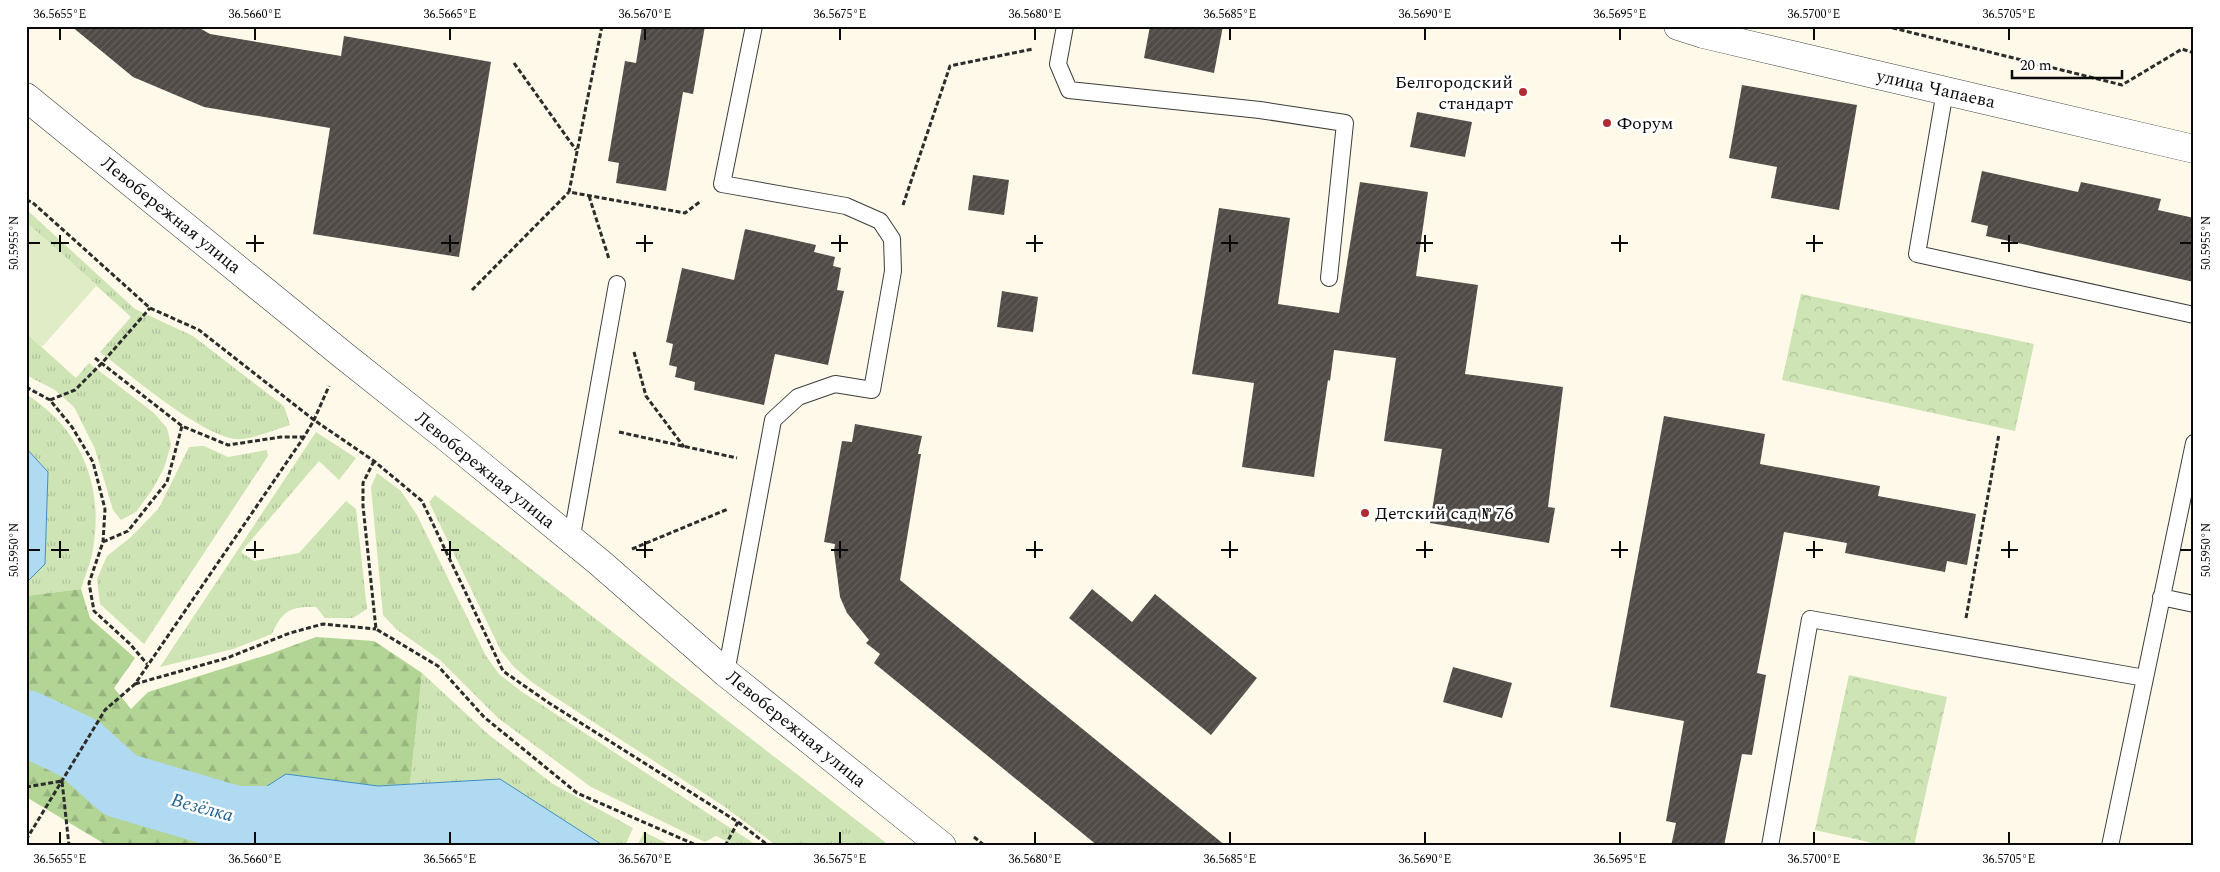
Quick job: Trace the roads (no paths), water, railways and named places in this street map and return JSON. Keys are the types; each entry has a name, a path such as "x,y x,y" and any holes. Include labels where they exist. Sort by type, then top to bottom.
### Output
{"street":[{"name":"улица Чапаева","path":"1678,26 1703,34 2194,149"},
{"name":"Левобережная улица","path":"26,97 342,355 445,436 571,541 600,562 726,673 942,846"}],"lane":[{"path":"726,673 773,420 798,397 835,384 872,390 893,271 892,239 880,221 846,206 722,184 754,26"},
{"path":"1065,26 1058,64 1069,90 1260,110 1345,123 1329,278"},
{"path":"1945,91 1917,254 2194,315"},
{"path":"571,541 617,284"},
{"path":"2110,846 2194,443"},
{"path":"2162,597 2194,604"},
{"path":"1770,846 1810,619 2145,678"}],"water":[{"path":"26,448 48,472 45,564 26,583"},
{"path":"26,708 78,730 176,786 239,804 286,774 378,786 500,779 604,846 256,846 235,819 120,785 79,748 26,723"}],"waterway":[{"name":"Везёлка","path":"26,723 79,748 120,785 235,819 355,819 391,846"}],"place":[{"name":"Белгородский стандарт","path":"1523,92"},
{"name":"Форум","path":"1607,123"},
{"name":"Детский сад № 76","path":"1365,513"}]}
